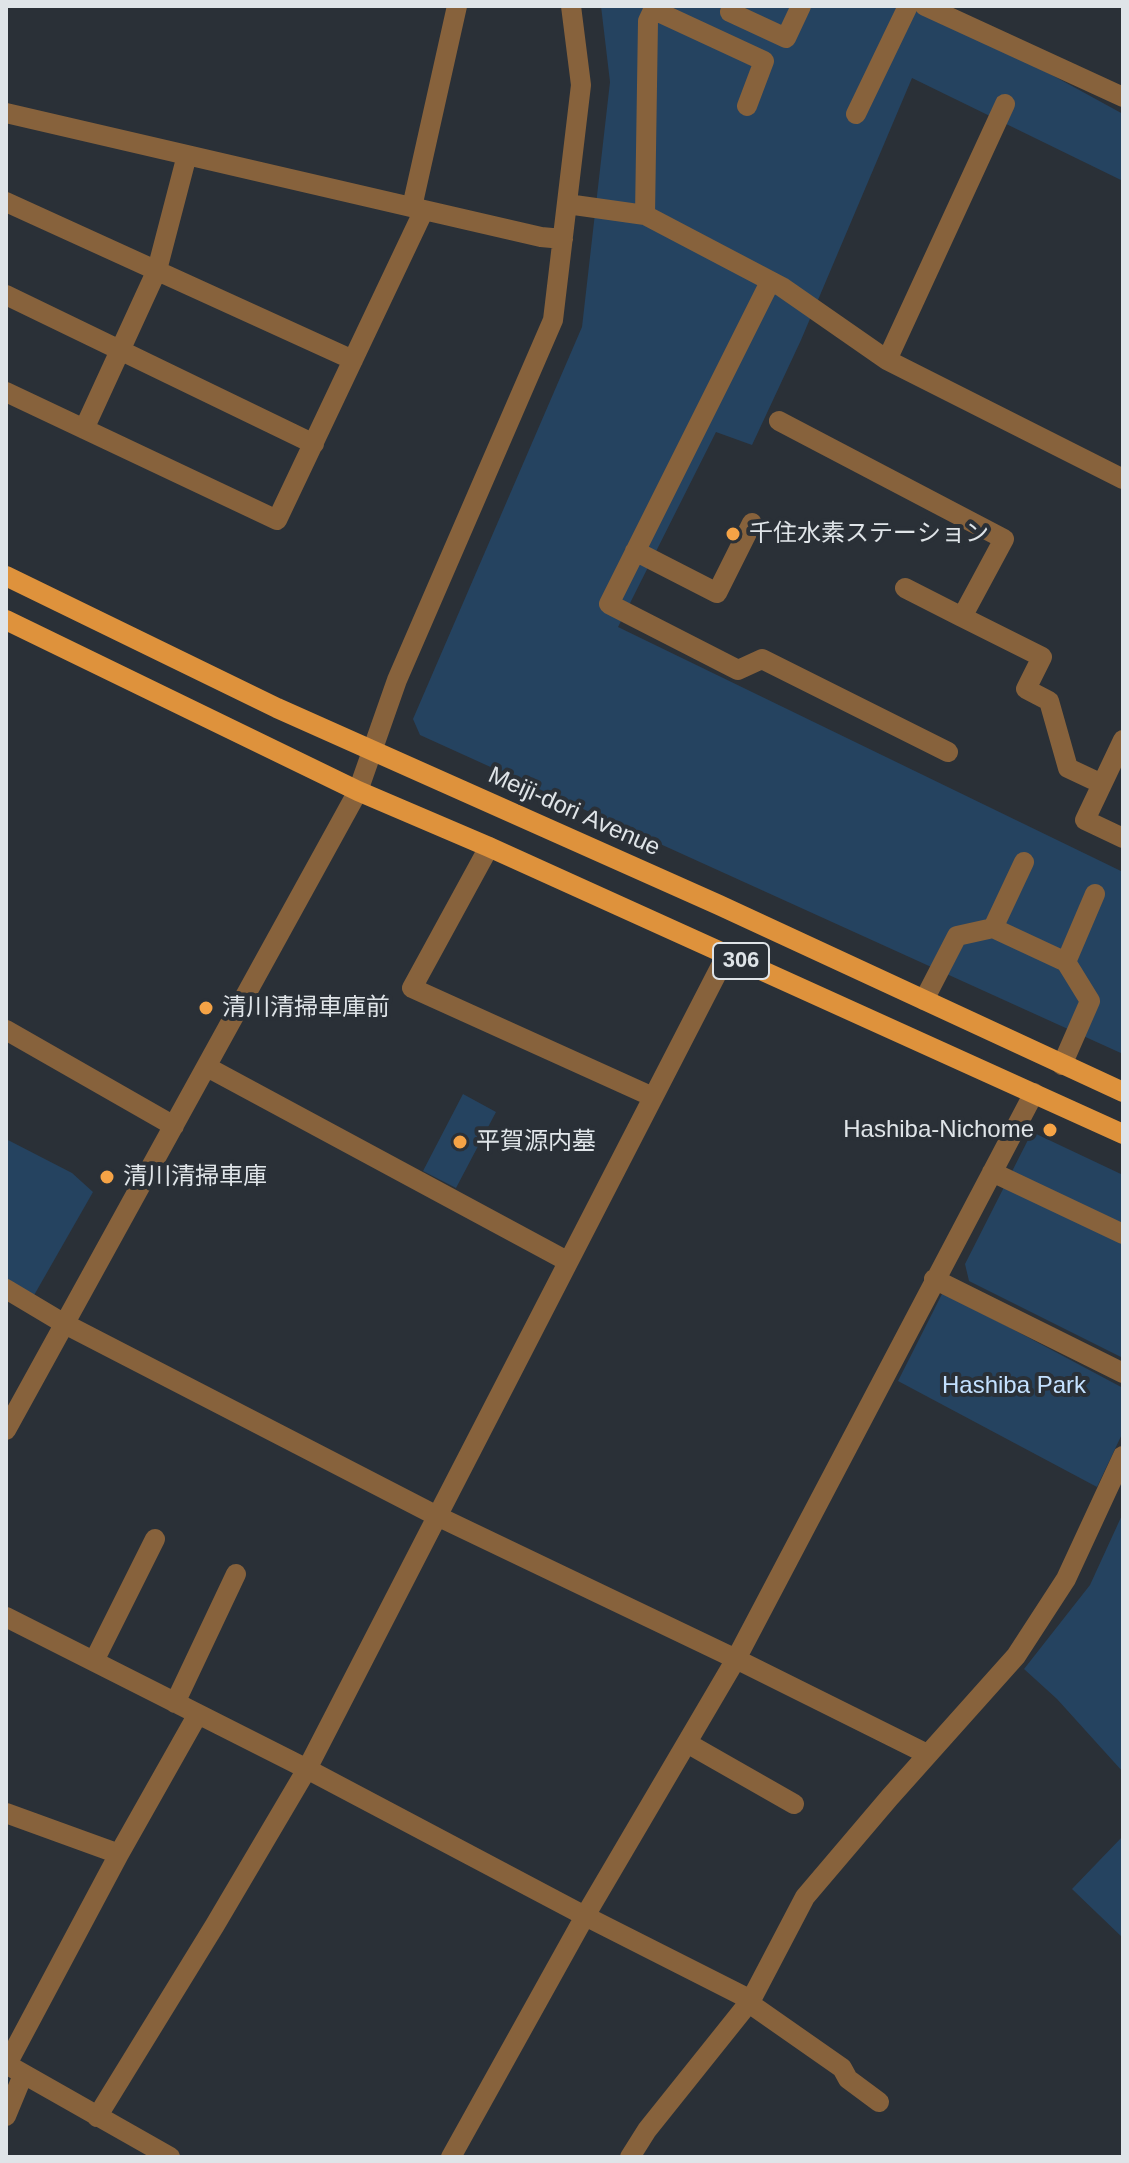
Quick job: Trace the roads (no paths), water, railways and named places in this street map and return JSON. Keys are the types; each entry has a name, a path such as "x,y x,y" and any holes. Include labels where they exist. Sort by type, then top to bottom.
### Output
{"main road":[{"name":"Meiji-dori Avenue","path":"6,576 277,708 1123,1092"},
{"name":"306","path":"6,620 358,791 489,847 1123,1134"}],"street":[{"path":"6,392 277,520 353,360 418,209 457,6"},
{"path":"6,1430 358,791 397,680 553,320 581,85 571,6"},
{"path":"733,6 730,12 786,38 801,6"},
{"path":"856,114 908,6"},
{"path":"925,6 1123,97"},
{"path":"645,215 648,21 655,8 764,61 747,106"},
{"path":"887,360 1005,104"},
{"path":"6,113 541,237 563,239"},
{"path":"84,429 157,270 187,155"},
{"path":"6,202 353,360"},
{"path":"567,204 645,215 770,282 887,360 1123,479"},
{"path":"770,282 609,604 738,670 762,659 948,752"},
{"path":"6,295 314,444"},
{"path":"779,421 1004,539 962,617"},
{"path":"635,551 717,593 752,523"},
{"path":"905,588 1042,657 1026,689 1049,701 1068,768 1102,784"},
{"path":"1123,740 1085,820 1123,838"},
{"path":"489,847 412,988 653,1097"},
{"path":"993,928 1024,862"},
{"path":"1066,962 1095,894"},
{"path":"924,1000 957,936 993,928 1066,962 1090,1001 1062,1065"},
{"path":"97,2117 307,1769 727,954"},
{"path":"6,1030 174,1126"},
{"path":"207,1067 567,1261"},
{"path":"451,2157 585,1916 736,1659 1034,1093"},
{"path":"992,1172 1123,1234"},
{"path":"934,1279 1123,1373"},
{"path":"6,1289 63,1323 437,1516 927,1754"},
{"path":"630,2157 647,2130 750,2002 805,1897 927,1754 1016,1656 1066,1579 1123,1456"},
{"path":"94,1661 155,1539"},
{"path":"175,1703 236,1574"},
{"path":"6,1617 307,1769 750,2002 842,2068 848,2079 879,2102"},
{"path":"6,2116 12,2068 119,1854 198,1714"},
{"path":"687,1743 794,1804"},
{"path":"6,1813 119,1854"},
{"path":"12,2068 170,2157"}],"place":[{"name":"千住水素ステーション","path":"733,534"},
{"name":"清川清掃車庫前","path":"206,1008"},
{"name":"Hashiba-Nichome","path":"1050,1130"},
{"name":"平賀源内墓","path":"460,1142"},
{"name":"清川清掃車庫","path":"107,1177"}],"park label":[{"name":"Hashiba Park","path":"1014,1386"}]}
